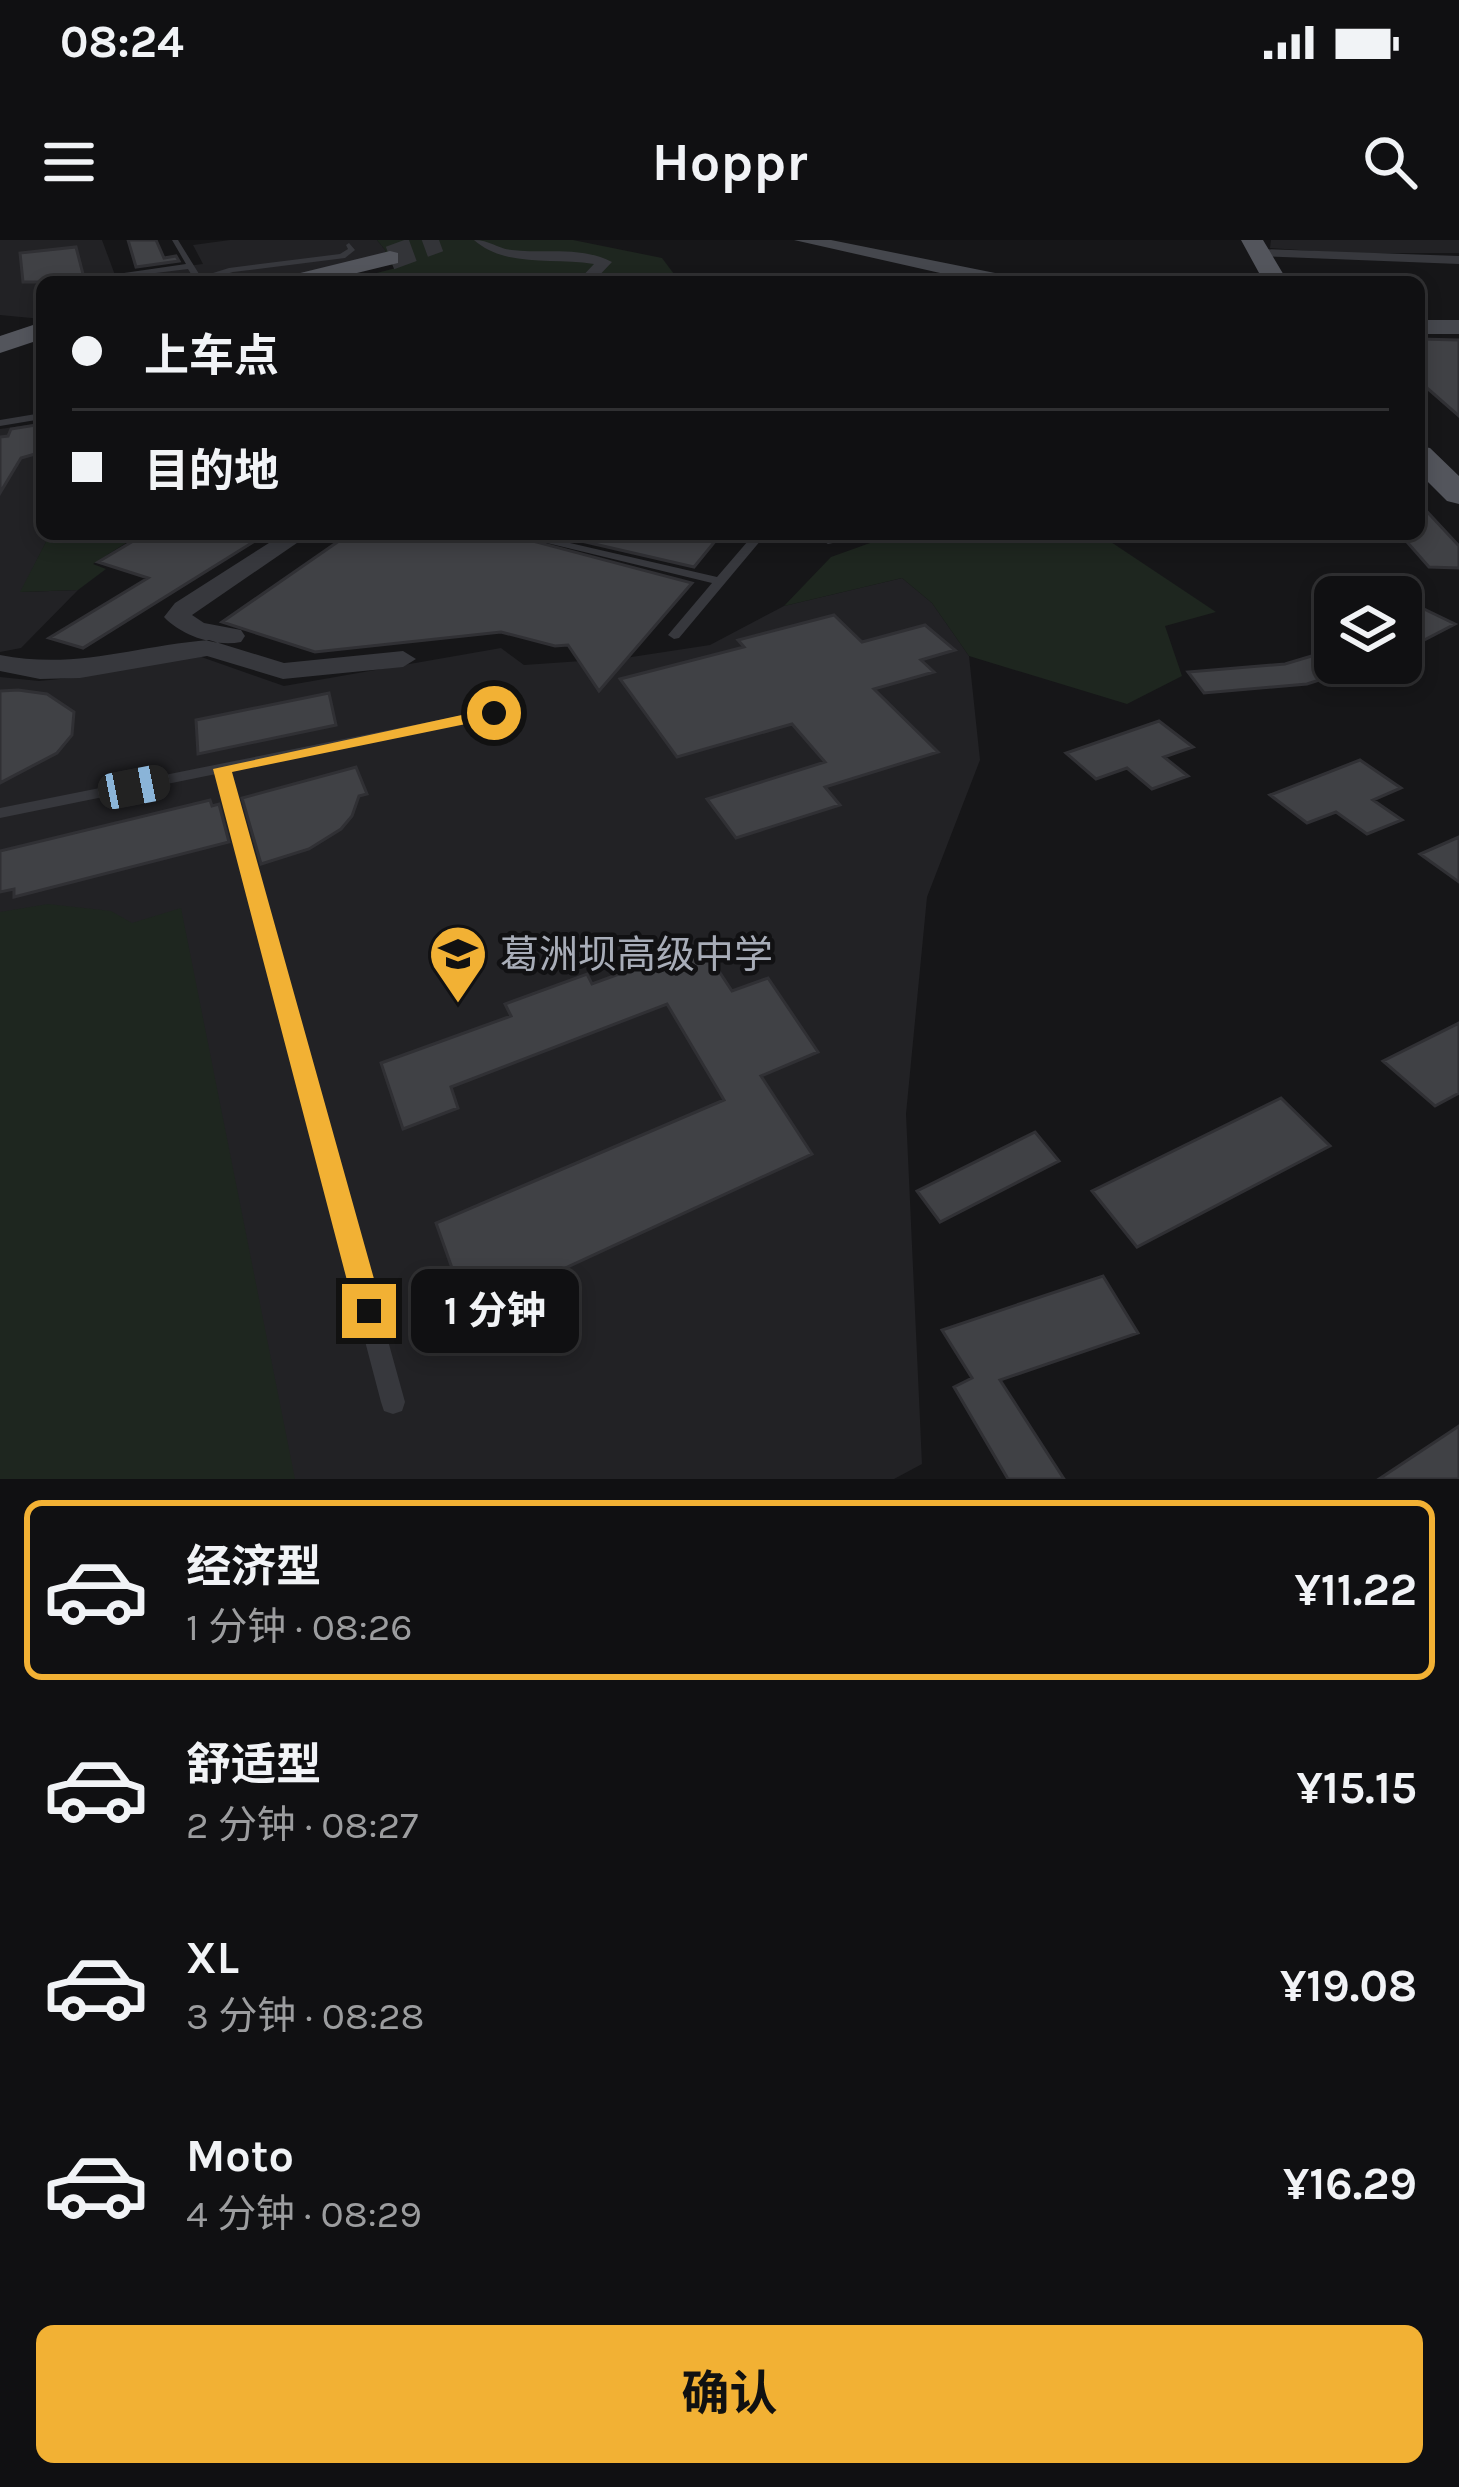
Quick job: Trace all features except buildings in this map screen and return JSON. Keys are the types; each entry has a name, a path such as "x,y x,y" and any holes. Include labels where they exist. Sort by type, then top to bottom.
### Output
{"main road":[{"path":"1237,240 1256,276"},
{"path":"1256,246 1273,276"},
{"path":"319,276 400,258 335,276"},
{"path":"0,328 36,326"},
{"path":"0,345 36,329"},
{"path":"1425,440 1459,471"},
{"path":"1425,461 1459,494"}],"street":[{"path":"481,240 505,254 555,253 604,262 590,276"},
{"path":"803,240 980,276"},
{"path":"1256,246 1459,260"},
{"path":"1425,327 1459,327"},
{"path":"253,659 237,637 196,629 177,617 289,540"},
{"path":"0,663 40,671 80,670 209,648 283,671 403,659"}],"lane":[{"path":"176,240 197,276"},
{"path":"216,276 342,256 352,250 349,245"},
{"path":"113,276 191,266"},
{"path":"0,423 36,417"},
{"path":"542,540 716,580"},
{"path":"674,635 754,540"},
{"path":"828,540 832,542"},
{"path":"0,813 494,713"},
{"path":"222,769 393,1402"}],"shaded area":[{"path":"0,240 102,240 115,275 203,264 193,245 230,240 377,240 386,251 380,257 304,276 36,276 36,318 0,315"},
{"path":"377,240 573,240 662,258 676,276 365,276 396,268 380,257 386,251"},
{"path":"1271,240 1459,240 1459,253 1270,248"},
{"path":"36,424 36,540 47,540 21,592 78,590 21,648 0,652 0,429"},
{"path":"47,540 131,540 93,564 106,569 78,590 20,592"},
{"path":"867,540 1108,540 1216,612 1165,626 1182,676 1127,704 969,656 932,603 902,578 784,606 831,557 870,543"},
{"name":"葛洲坝高级中学","path":"902,578 932,603 969,656 980,760 927,897 906,1114 922,1464 894,1479 0,1479 0,677 39,681 81,677 193,654 284,686 501,648 524,665 625,658 710,645 784,606"},
{"path":"48,904 111,911 132,923 181,908 295,1479 0,1479 0,912"}],"tunnel":[{"path":"390,258 439,240"}],"place":[{"name":"葛洲坝高级中学","path":"458,1005"}],"route":[{"path":"369,1311 222,769 494,713"}]}
